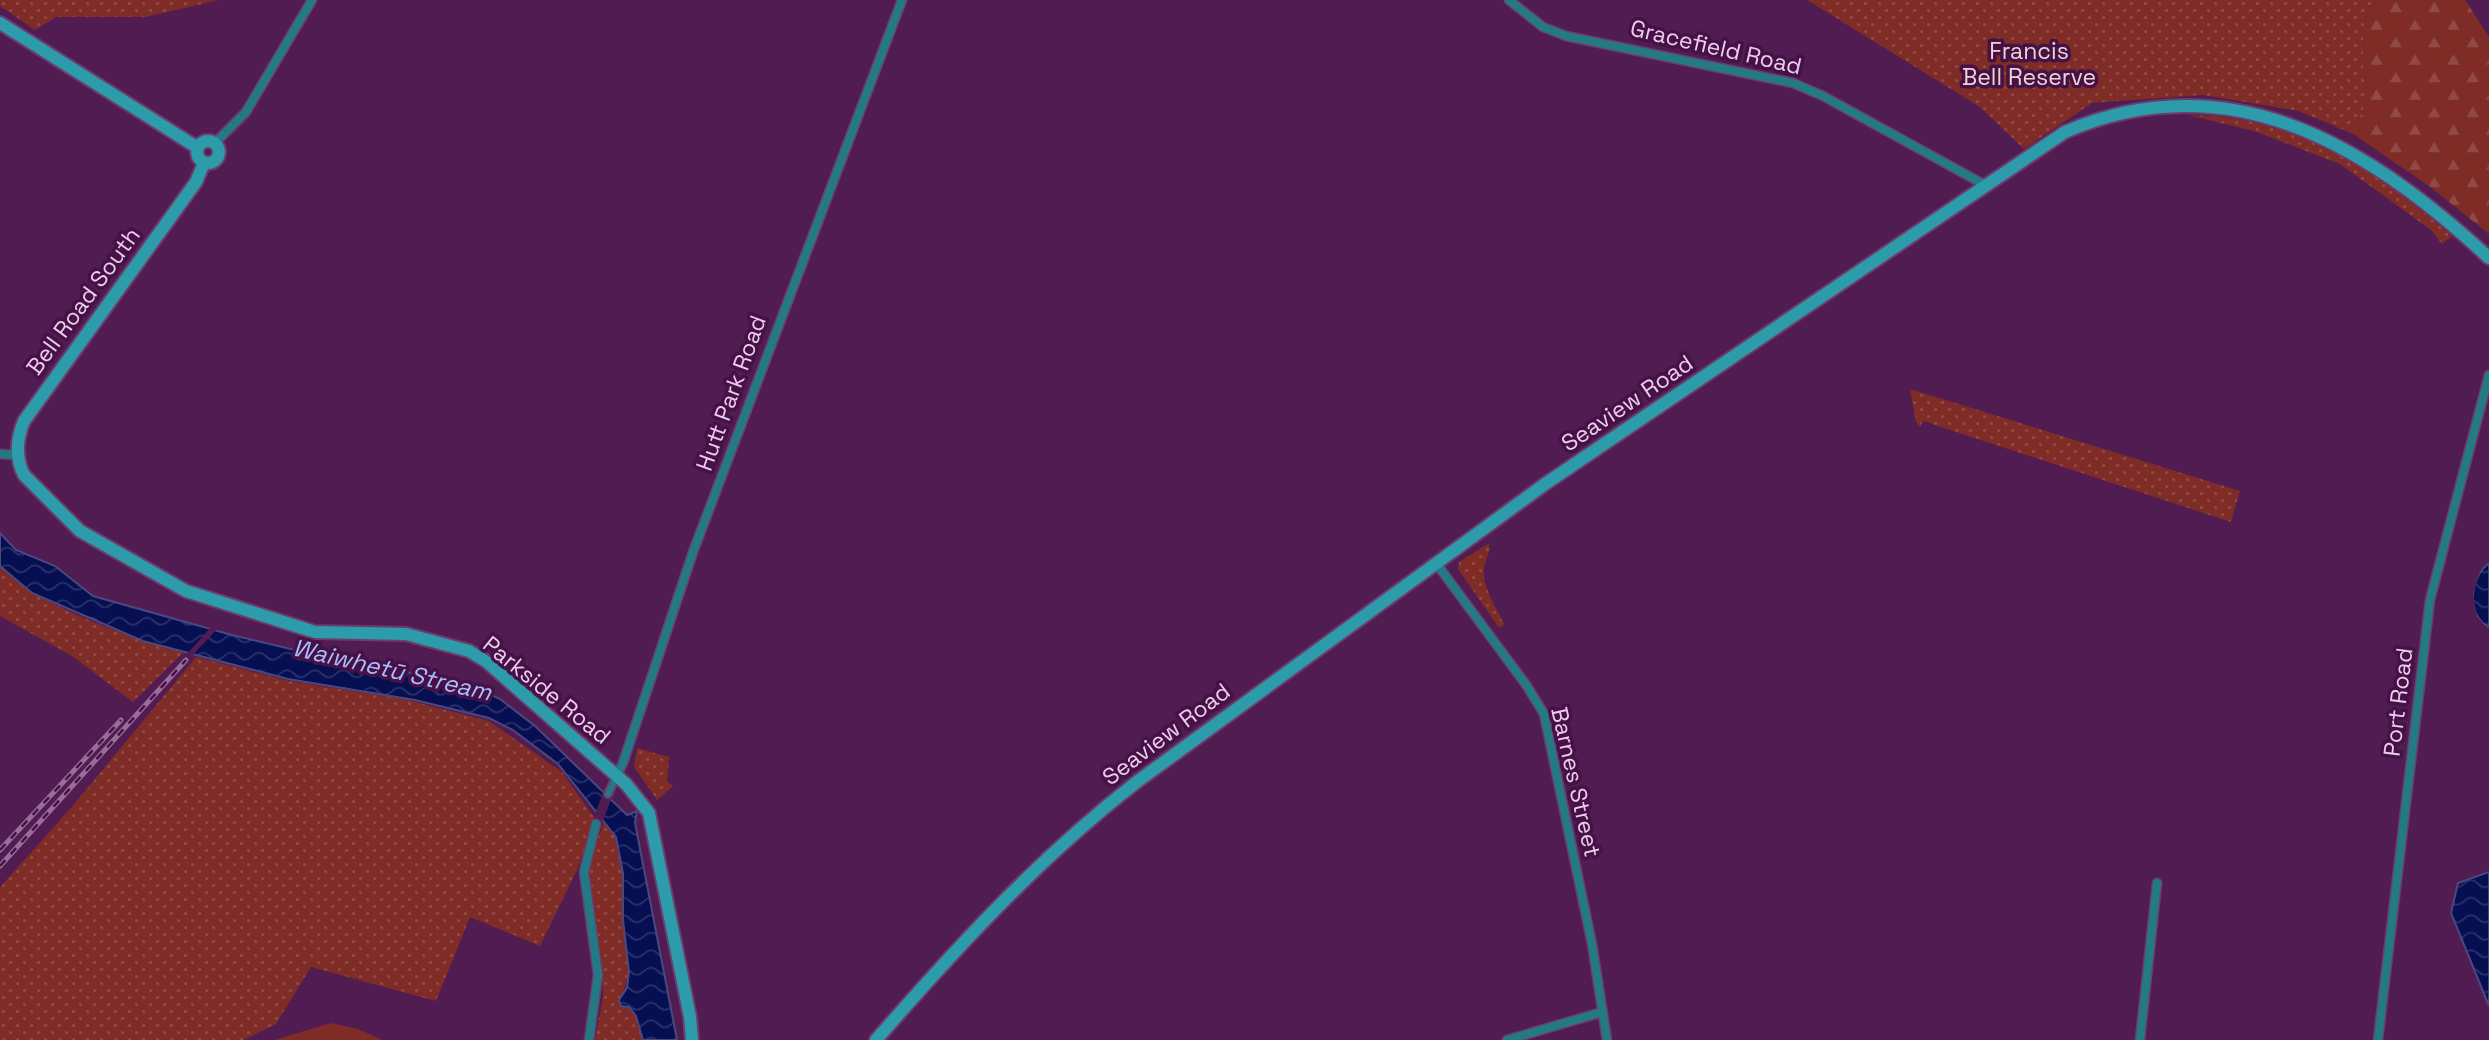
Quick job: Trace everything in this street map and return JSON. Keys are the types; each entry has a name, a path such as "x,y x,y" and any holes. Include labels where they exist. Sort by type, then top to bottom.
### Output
{"main road":[{"path":"0,23 198,148"},
{"name":"Seaview Road","path":"876,1040 998,904 1086,821 1545,484 2065,132 2092,121 2163,107 2208,106 2266,116 2334,142 2427,202 2489,258"},
{"path":"203,142 215,143 219,150 218,158 212,163 204,163 198,157 198,148 203,142"},
{"name":"Bell Road South","path":"17,455 24,421 196,182 204,163"},
{"name":"Parkside Road","path":"17,455 24,475 33,487 80,531 186,591 315,632 392,632 469,651 488,662 639,797 653,824 690,1017 691,1040"}],"street":[{"path":"215,143 246,111 312,0"},
{"name":"Gracefield Road","path":"1509,0 1543,27 1566,36 1793,83 1823,96 1985,186"},
{"name":"Hutt Park Road","path":"608,794 624,763 693,552 900,3"},
{"name":"Port Road","path":"2378,1040 2430,600 2489,375"},
{"path":"0,454 17,455"},
{"name":"Barnes Street","path":"1436,563 1527,686 1544,714 1592,944 1607,1040"},
{"path":"589,1040 598,975 584,873 596,824"},
{"path":"2140,1040 2157,883"},
{"path":"1507,1040 1602,1012"}],"green space":[{"path":"0,0 219,0 145,17 56,17 35,30 0,6"},
{"name":"Francis Bell Reserve","path":"1807,0 2374,0 2364,22 2363,64 2367,100 2353,134 2299,111 2203,95 2092,103 2024,149 1980,107"},
{"path":"2374,0 2465,0 2489,37 2489,234 2429,186 2353,134 2367,100 2363,64 2364,22"},
{"path":"2188,115 2227,118 2298,136 2330,151 2393,189 2452,236 2442,244 2431,230 2340,164 2254,131"},
{"path":"1910,389 2240,491 2231,522 1923,421 1920,427 1916,422"},
{"path":"1489,543 1484,577 1504,624 1499,628 1458,569 1459,562"},
{"path":"0,566 16,581 37,594 86,619 184,652 133,702 72,656 0,616"},
{"path":"196,657 289,681 404,699 489,721 562,772 596,820 577,870 540,946 470,917 436,1001 311,967 276,1024 243,1040 0,1040 0,887 71,808"},
{"path":"637,748 669,757 667,781 673,786 657,800 634,767"},
{"path":"604,822 616,838 623,873 623,920 629,972 622,996 636,1016 643,1040 595,1040 603,997 602,962 589,885 590,861"},
{"path":"331,1023 358,1029 382,1040 274,1040"}],"water":[{"name":"Waiwhetū Stream","path":"0,533 16,550 55,566 93,596 232,635 353,664 384,667 479,689 500,699 535,726 627,815 637,811 635,823 677,1040 643,1040 636,1016 629,1007 621,1006 619,1000 627,988 629,972 623,920 623,873 616,837 558,764 513,730 489,718 415,700 288,679 143,641 32,593 0,566"},
{"path":"2489,563 2489,627 2476,614 2473,596 2478,577"},
{"path":"2489,872 2489,1006 2451,913 2458,883"}],"pier":[{"path":"2489,559 2480,571 2473,593 2477,616 2489,631 2474,617 2469,593 2477,569"},
{"path":"212,626 218,628 191,657 185,656"},
{"path":"604,790 612,797 603,821 595,814"}],"railway":[{"path":"0,866 186,660"},
{"path":"0,850 121,720"}]}
